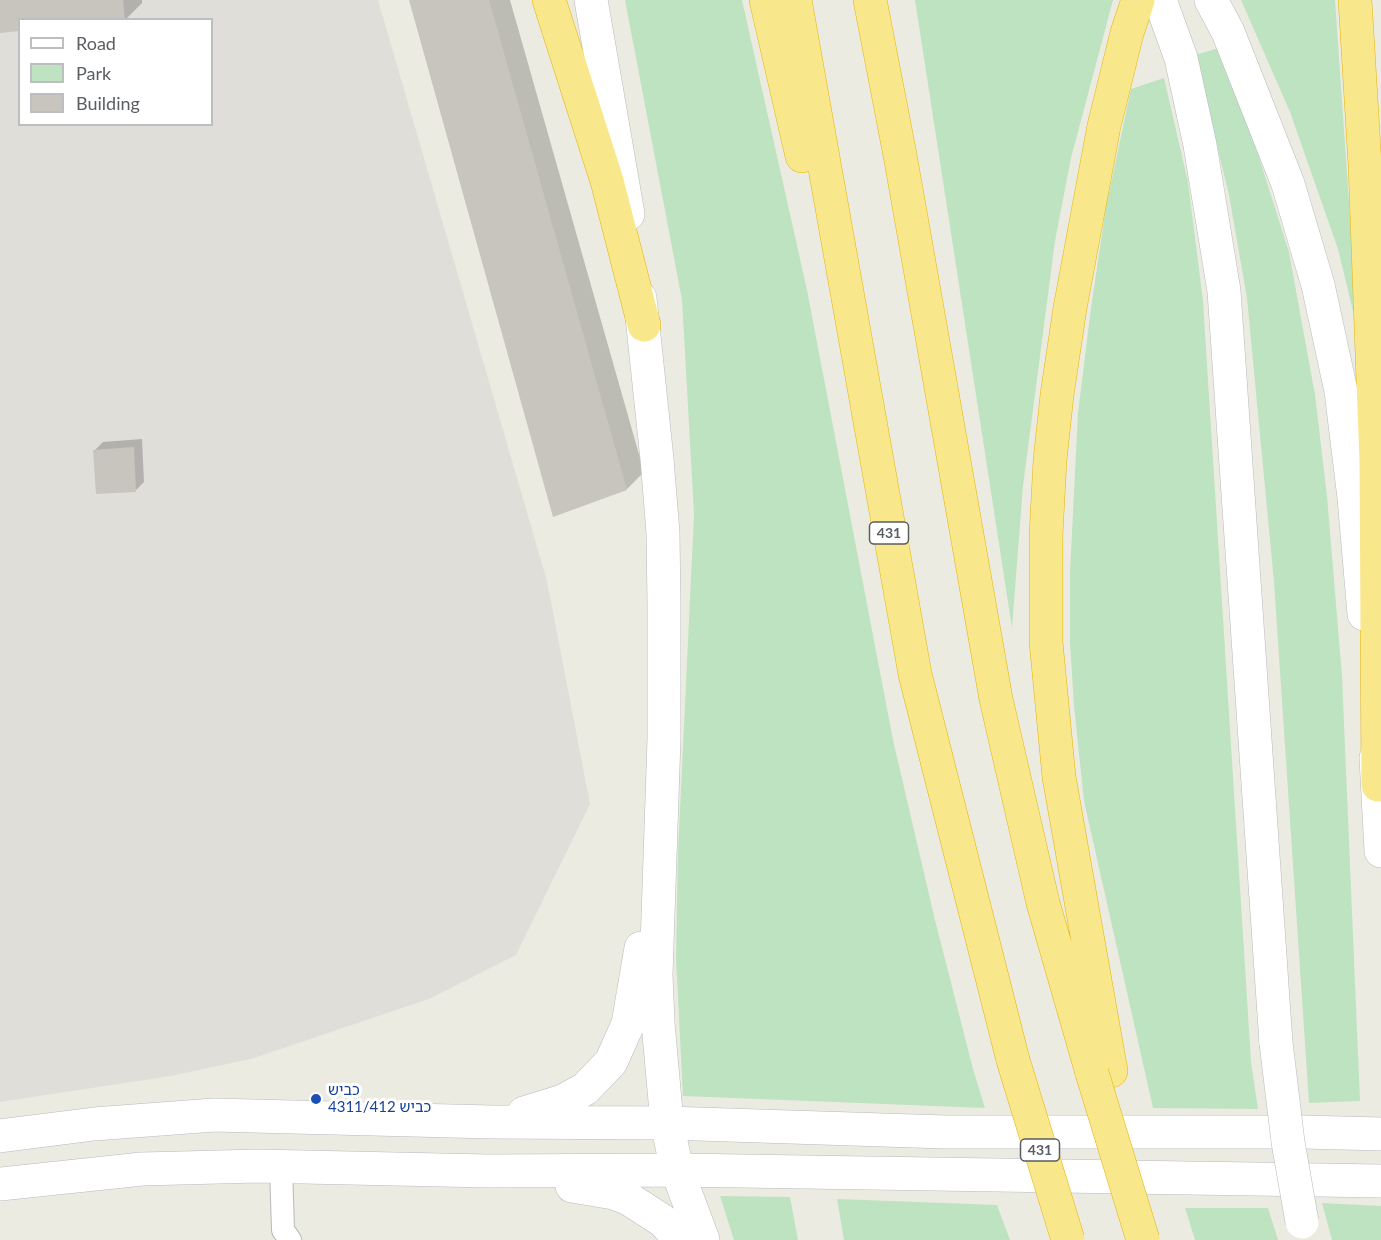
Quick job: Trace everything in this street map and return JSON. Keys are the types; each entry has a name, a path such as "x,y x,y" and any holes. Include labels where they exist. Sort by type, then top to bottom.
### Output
{"highway":[{"path":"549,0 607,181 644,325"},
{"path":"766,0 896,573"},
{"name":"431","path":"795,0 915,674 1012,1060 1068,1240"},
{"path":"870,0 900,155 996,699 1043,903 1101,1072 1139,1228"},
{"path":"882,0 900,155"},
{"path":"1101,1072 1059,777 1046,642 1046,534 1055,417 1070,308 1104,126 1127,33 1138,0"},
{"path":"1355,0 1365,165 1376,460 1378,785"}],"main road":[{"path":"591,0 616,141 644,325 663,533 661,825 656,975 667,1123 677,1170 704,1240"},
{"path":"1160,0 1181,58 1200,145 1224,291 1276,1042 1287,1142 1305,1231"},
{"path":"1211,0 1228,32 1288,184 1333,345 1354,498 1378,785 1381,851"},
{"path":"492,1122 563,1101 585,1089 611,1062 628,1024 661,825"},
{"path":"0,1136 94,1124 214,1115 492,1122 667,1123 945,1132 1381,1134"},
{"path":"0,1184 142,1169 281,1167 488,1171 677,1170 1381,1181"},
{"path":"488,1171 614,1193 648,1210 663,1221 681,1240"}],"street":[{"path":"281,1167 283,1230 290,1240"}],"shaded area":[{"path":"0,0 378,0 547,581 590,804 516,955 429,999 251,1059 171,1076 0,1102"}],"green space":[{"path":"625,0 742,0 807,290 893,740 934,916 985,1108 683,1096 676,959 678,853 694,514 682,300"},
{"path":"915,0 1113,0 1071,158 1055,241 1023,486 1012,628"},
{"path":"1241,0 1335,0 1358,332 1338,249 1290,112"},
{"path":"1219,48 1250,129 1289,252 1315,395 1327,496 1342,676 1360,1101 1309,1103 1274,582 1247,298 1229,195 1195,55"},
{"path":"1164,78 1188,182 1203,301 1251,1062 1258,1109 1153,1108 1084,801 1074,706 1070,642 1070,572 1078,413 1091,308 1106,207 1131,89"},
{"path":"720,1196 790,1197 798,1240 734,1240"},
{"path":"837,1199 997,1205 1010,1240 844,1240"},
{"path":"1322,1203 1381,1206 1381,1240 1332,1240"},
{"path":"1185,1208 1268,1208 1278,1240 1195,1240"}],"building":[{"path":"0,0 123,0 125,18 18,18 18,31 0,33"},
{"path":"409,0 489,0 627,490 553,517"},
{"path":"134,447 136,492 96,494 93,450"}],"place":[{"name":"כביש 4311/כביש 412","path":"316,1099"}]}
